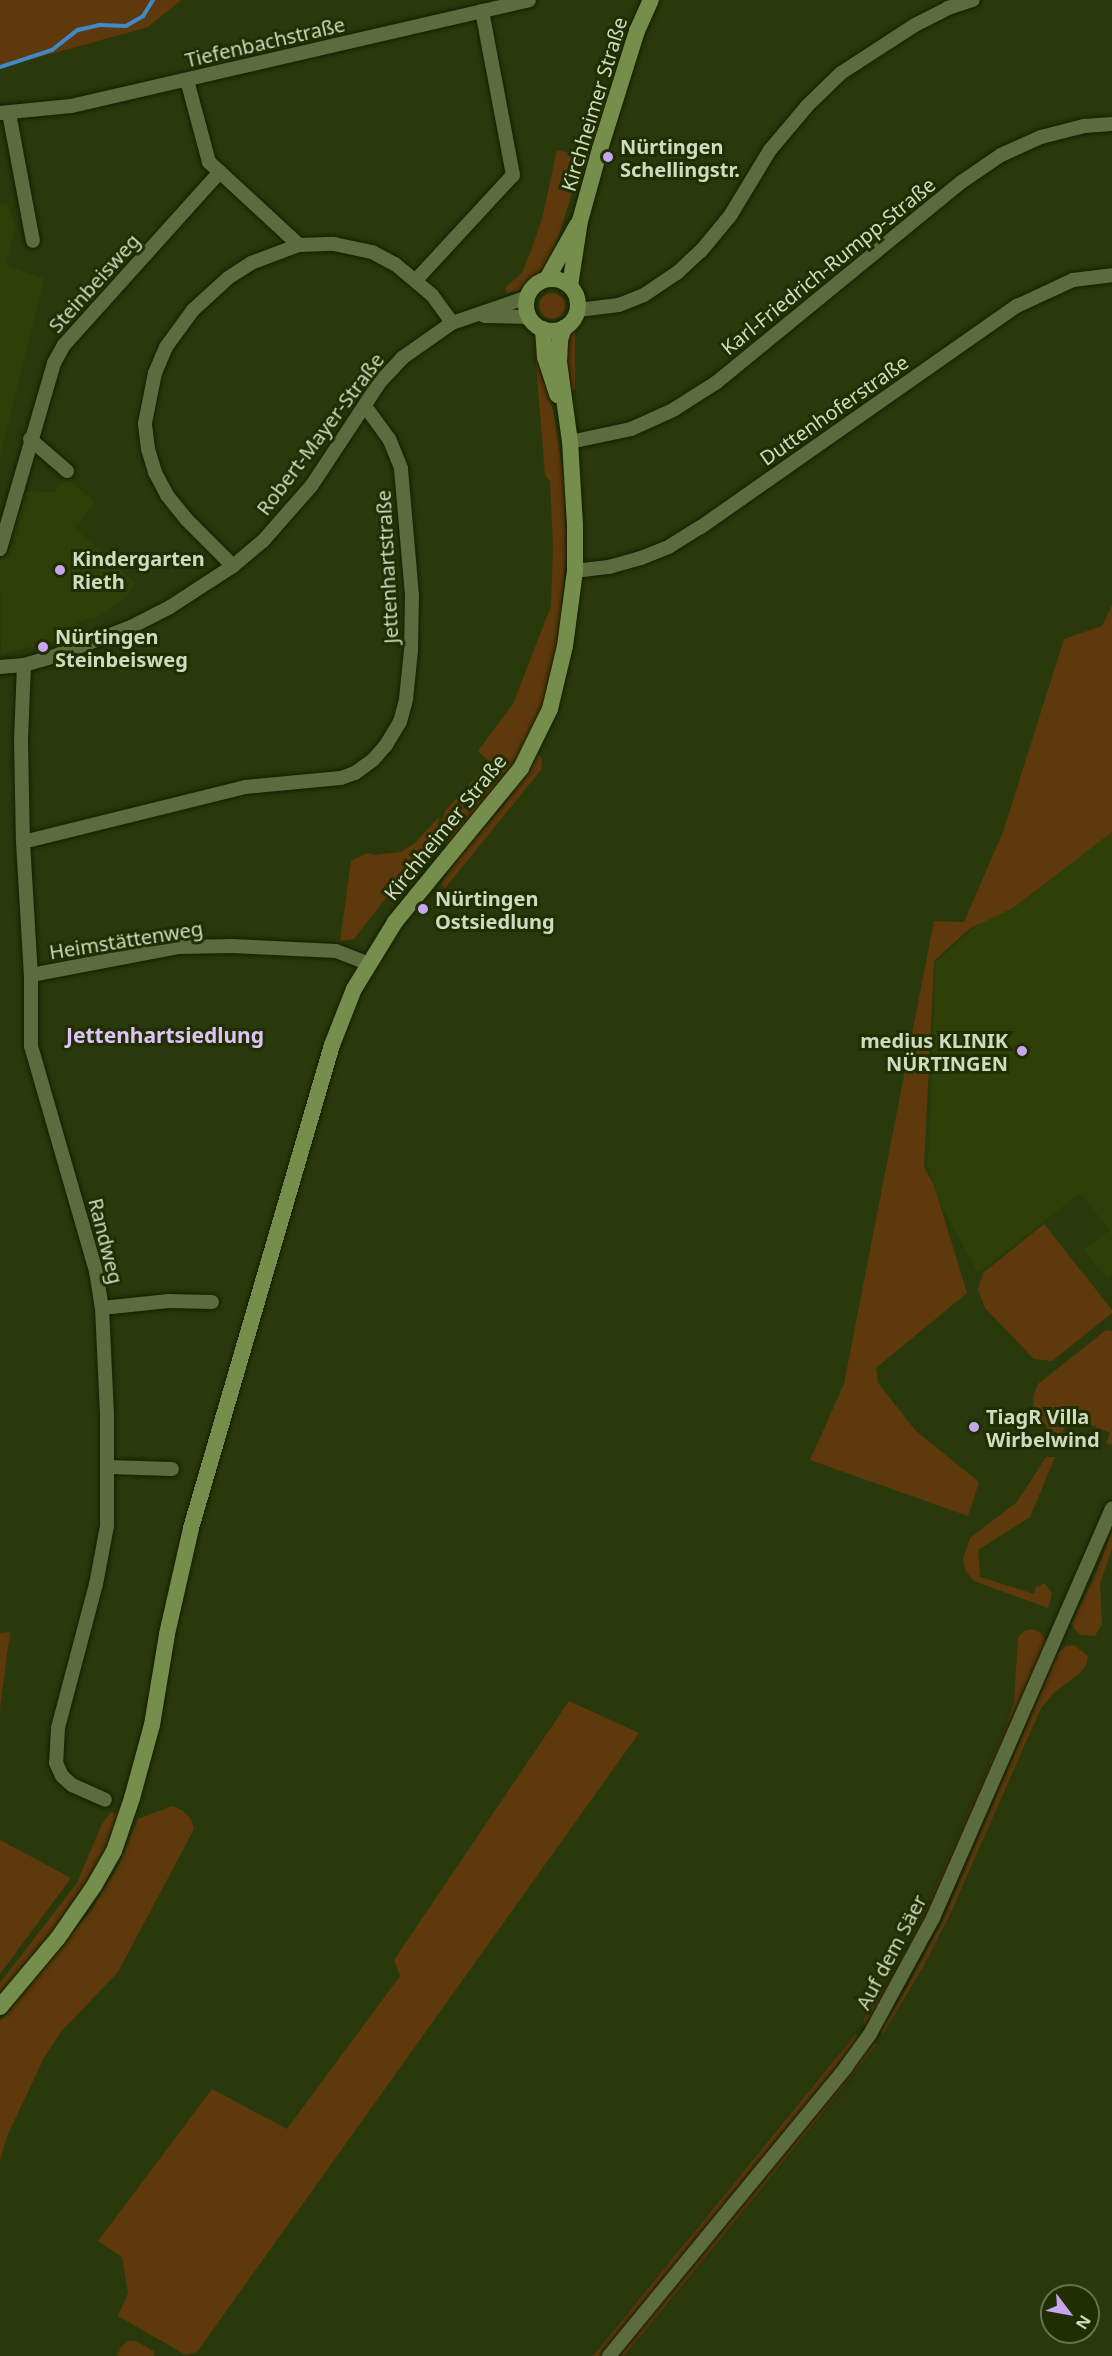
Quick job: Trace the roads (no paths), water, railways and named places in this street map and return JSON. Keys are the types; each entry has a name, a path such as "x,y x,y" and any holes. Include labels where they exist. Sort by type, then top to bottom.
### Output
{"main road":[{"name":"Kirchheimer Straße","path":"0,2007 77,1913 114,1851 132,1798 152,1725 167,1634 191,1528 340,1022 368,963 419,892 502,794 536,742 550,709 557,683 575,571 570,442 564,414 559,362 560,340 564,328 575,317 578,310 578,301 570,286 580,221 627,62 651,0"},
{"name":"Kirchheimer Straße","path":"528,297 532,289 547,279 580,221"},
{"path":"547,279 555,279 570,286"},
{"path":"528,297 529,317 543,329 564,328"},
{"name":"Kirchheimer Straße","path":"543,329 548,374 564,414"}],"street":[{"name":"Tiefenbachstraße","path":"33,241 5,113 71,106 529,0"},
{"path":"578,310 619,305 644,295 677,273 701,251 730,216 770,150 807,106 841,73 915,25 948,8 973,0"},
{"path":"416,280 513,175 482,10"},
{"path":"188,80 209,162 299,245"},
{"name":"Karl-Friedrich-Rumpp-Straße","path":"570,442 631,429 673,410 717,382 951,190 1001,155 1052,134 1083,126 1112,124"},
{"name":"Steinbeisweg","path":"0,549 30,439 54,363 64,345 220,172"},
{"path":"233,566 187,520 167,495 148,449 145,423 147,400 166,347 193,310 228,279 251,263 299,245 334,244 372,252 395,264 416,280 452,323"},
{"name":"Duttenhoferstraße","path":"575,571 609,567 641,558 670,546 701,527 1017,306 1073,280 1112,275"},
{"name":"Robert-Mayer-Straße","path":"0,667 24,665 81,647 131,627 170,607 233,566 263,541 312,485 380,382 402,358 452,323 528,297"},
{"name":"Robert-Mayer-Straße","path":"479,315 529,317"},
{"name":"Jettenhartstraße","path":"23,842 245,787 341,778 355,773 373,760 387,745 400,722 406,699 411,651 411,573 401,468 389,439 365,406"},
{"path":"30,439 67,471"},
{"name":"Randweg","path":"24,665 21,741 23,842 31,975 31,1046 96,1271 102,1308 108,1467 107,1526 96,1584 58,1728 56,1763 62,1776 85,1793 105,1800"},
{"name":"Heimstättenweg","path":"31,975 180,947 336,951 368,963"},
{"path":"102,1308 169,1301 212,1302"},
{"path":"108,1467 172,1469"},
{"name":"Auf dem Säer","path":"609,2356 846,2067 870,2034 933,1918 1112,1508"}],"waterway":[{"path":"0,67 52,50 78,30 99,25 126,26 143,16 153,0"}],"place":[{"name":"Nürtingen Schellingstr.","path":"608,157"},
{"name":"Kindergarten Rieth","path":"60,570"},
{"name":"Nürtingen Steinbeisweg","path":"43,647"},
{"name":"Nürtingen Ostsiedlung","path":"423,909"},
{"name":"medius KLINIK NÜRTINGEN","path":"1022,1051"},
{"name":"TiagR Villa Wirbelwind","path":"974,1427"}],"district":[{"name":"Jettenhartsiedlung","path":"165,1035"}]}
